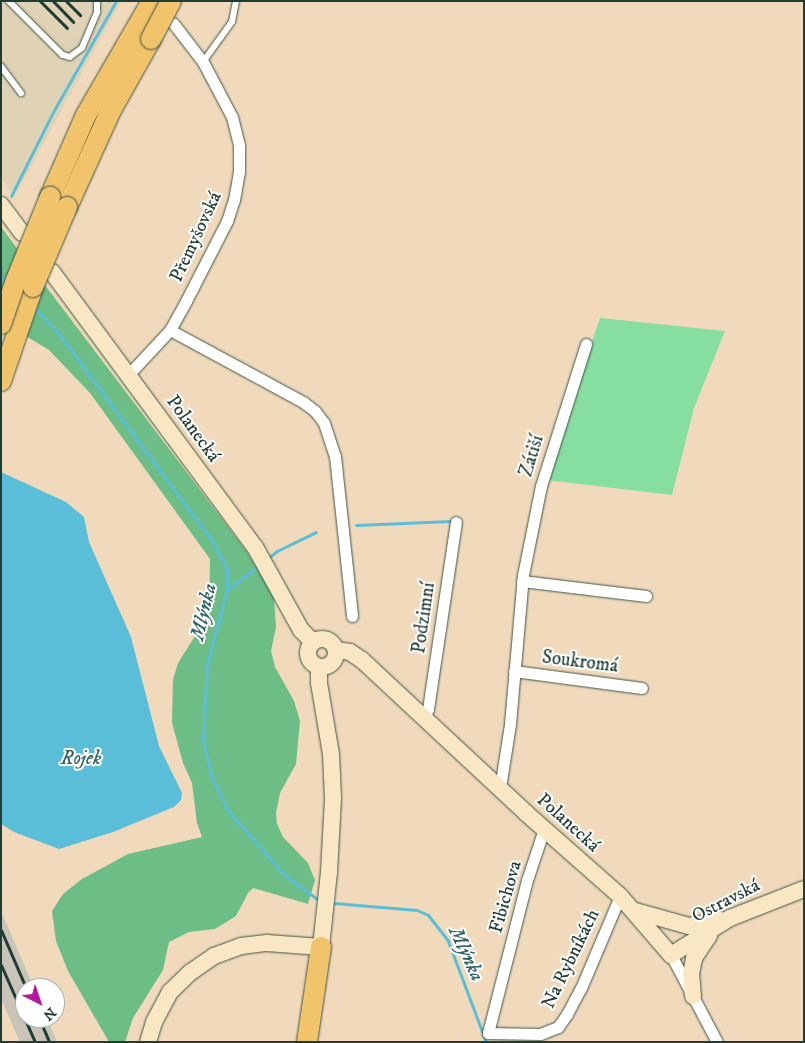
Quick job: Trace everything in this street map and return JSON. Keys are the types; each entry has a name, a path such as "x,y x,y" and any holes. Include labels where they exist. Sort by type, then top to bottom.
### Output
{"highway":[{"path":"146,31 152,1"},
{"path":"1,381 33,287 86,115 146,31 172,1"},
{"path":"1,324 16,280 58,202"},
{"path":"307,1042 321,947"}],"street":[{"name":"Přemyšovská","path":"129,374 170,330 223,230 234,200 239,171 239,145 235,126 203,62 173,23"},
{"path":"1,205 22,233"},
{"name":"Polanecká","path":"52,272 129,374 255,548 301,630 313,642"},
{"path":"170,330 303,402 315,411 324,423 335,456 352,616"},
{"name":"Zátiší","path":"500,788 510,724 522,581 541,486 586,344"},
{"name":"Podzimní","path":"424,718 428,709 456,522"},
{"path":"522,581 646,596"},
{"path":"320,639 327,639 334,644 336,650 336,656 332,664 319,667 313,664 308,657 308,650 313,642 320,639"},
{"name":"Polanecká","path":"336,650 350,652 362,660 544,829 620,896 671,955 717,1042"},
{"path":"148,1042 154,1022 170,992 191,972 214,956 241,946 267,943 321,947 329,872 333,798 331,754 319,683 319,667"},
{"name":"Soukromá","path":"514,672 642,688"},
{"name":"Fibichova","path":"488,1033 527,880 544,829"},
{"name":"Ostravská","path":"671,955 730,918 760,904 804,889"},
{"name":"Na Rybníkách","path":"488,1033 540,1034 558,1027 581,988 620,896"},
{"path":"634,911 689,926 730,918"},
{"path":"693,996 691,974 694,958 702,944 730,918"}],"lane":[{"path":"8,1 63,55 70,57 82,48 97,12 97,1"},
{"path":"203,62 232,22 236,1"},
{"path":"1,66 21,93"}],"shaded area":[{"path":"1,1 121,1 15,196 1,178"},
{"path":"1,911 30,978 15,978 15,1028 51,1028 57,1042 20,1042 1,999"}],"green space":[{"path":"1,227 247,552 274,597 276,627 271,651 275,667 294,701 300,721 296,764 280,793 276,813 277,824 283,837 308,863 315,880 308,904 253,888 248,893 236,916 215,929 189,932 169,942 163,970 133,1018 125,1042 109,1042 68,971 56,941 52,911 63,894 82,879 128,854 202,837 197,823 192,783 183,763 172,723 173,680 178,663 209,614 210,559 90,393 49,350 1,321"},
{"path":"600,318 725,331 694,408 672,495 546,480"}],"water":[{"name":"Rojek","path":"1,472 66,502 84,517 89,542 131,637 159,746 182,793 181,800 174,807 113,832 59,849 14,832 1,824"}],"waterway":[{"path":"11,196 53,112 116,1"},
{"name":"Mlýnka","path":"1,277 8,283"},
{"name":"Mlýnka","path":"33,306 59,334 213,542 227,569 227,590 207,664 203,740 211,776 229,812 285,875 317,899"},
{"path":"356,525 451,521"},
{"path":"268,558 277,551 316,532"},
{"path":"227,590 259,565"},
{"name":"Mlýnka","path":"334,903 417,910 428,915 448,941 486,1042"}],"railway":[{"path":"40,1 67,28"},
{"path":"53,1 73,22"},
{"path":"66,1 80,15"},
{"path":"1,930 22,978"},
{"path":"1,965 35,1042"},
{"path":"43,1028 49,1042"}]}
